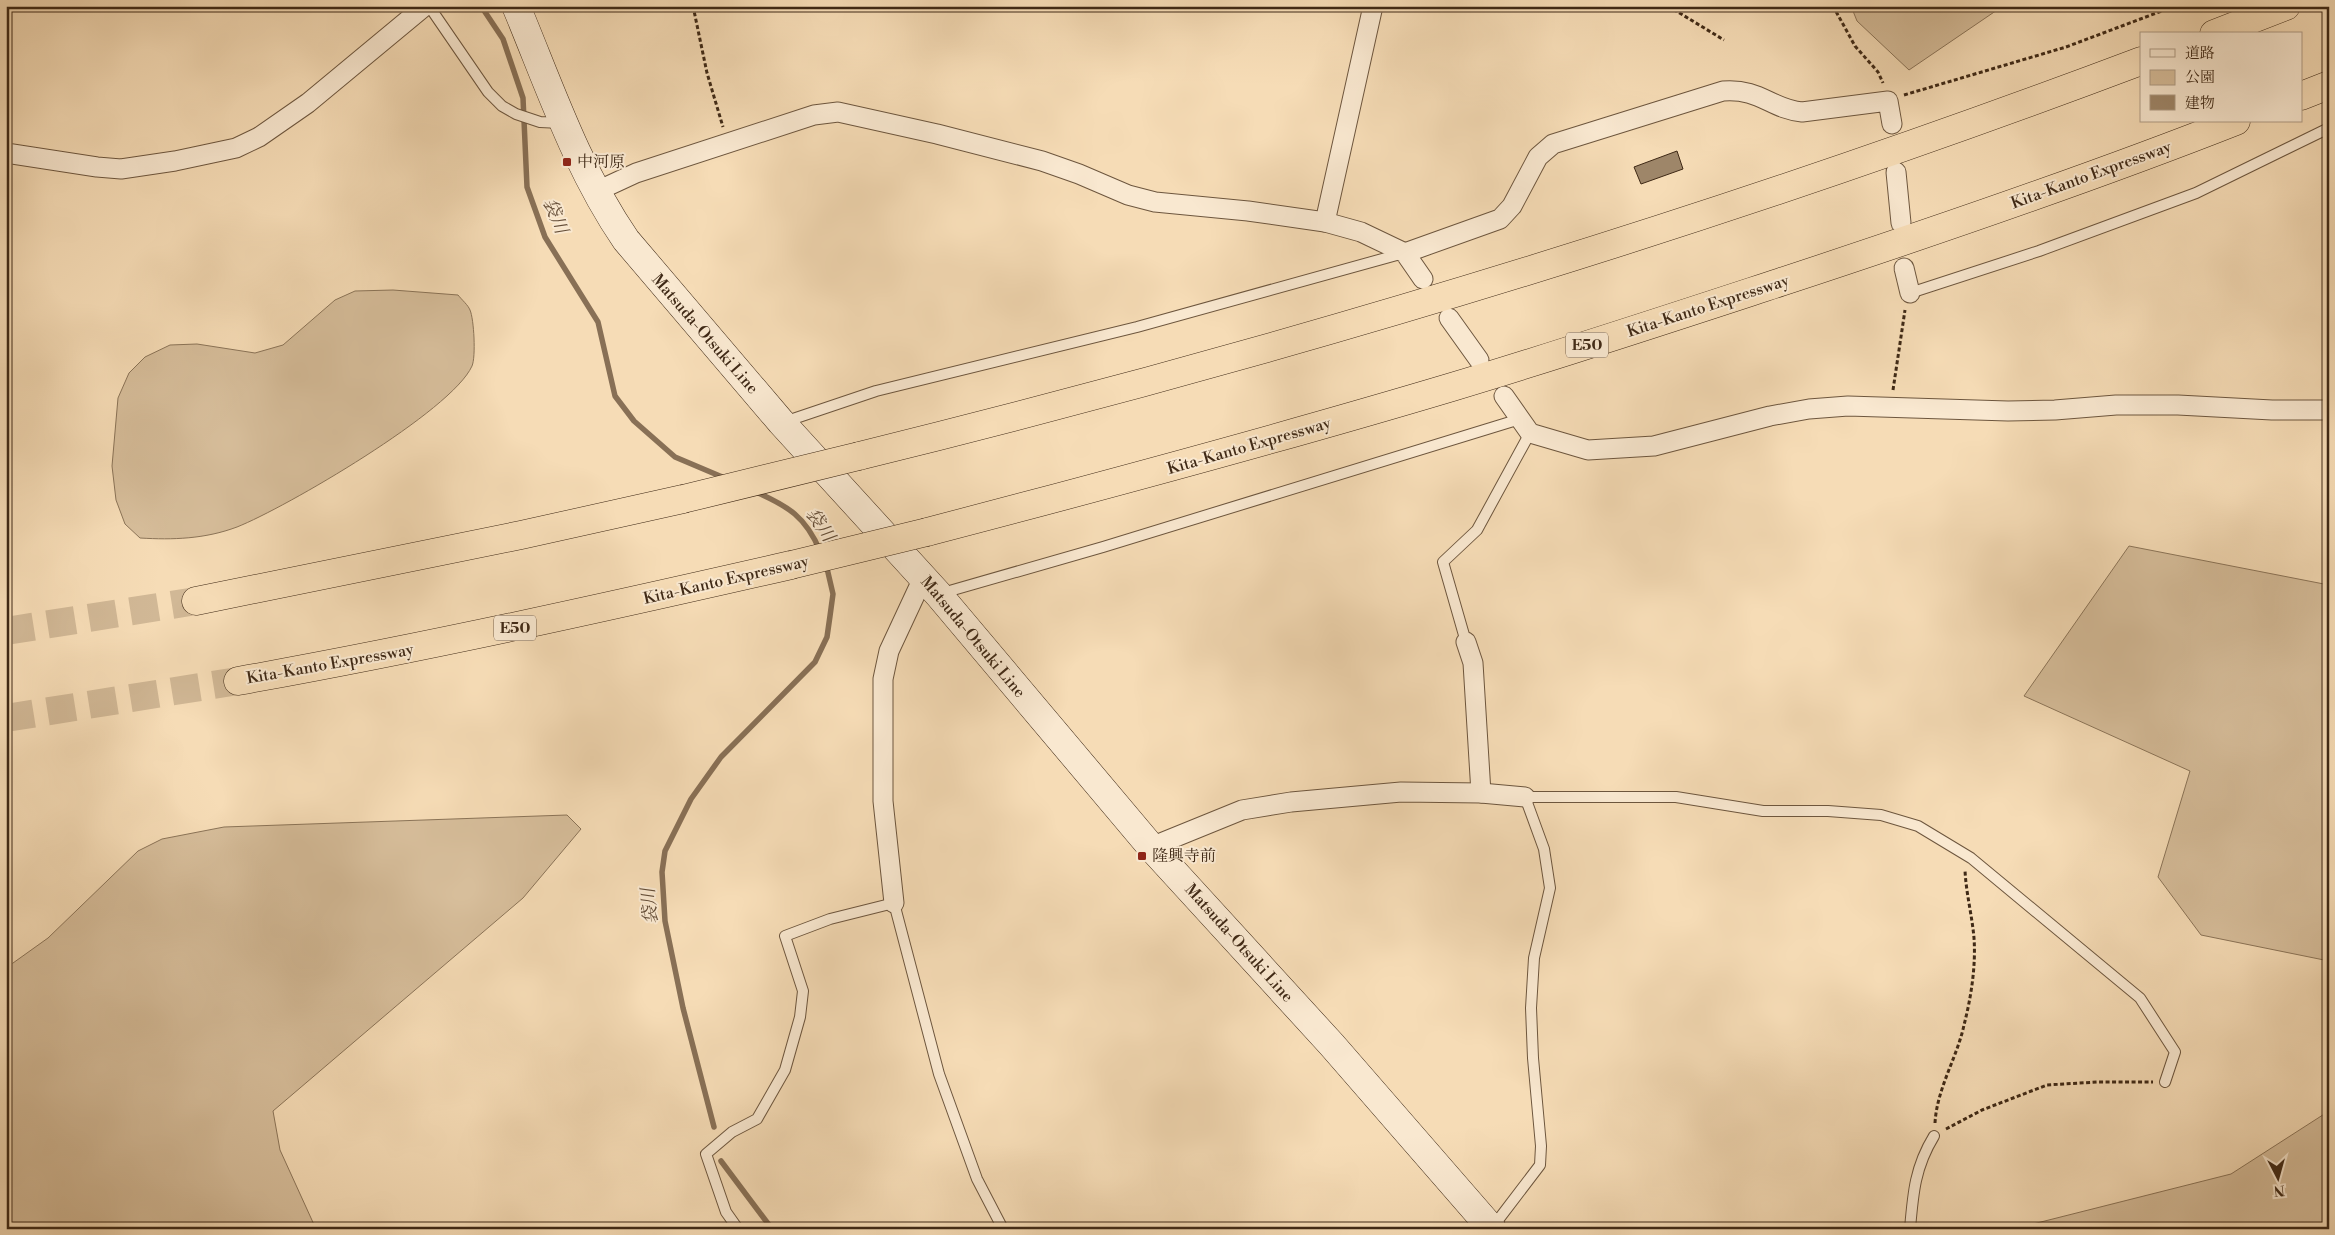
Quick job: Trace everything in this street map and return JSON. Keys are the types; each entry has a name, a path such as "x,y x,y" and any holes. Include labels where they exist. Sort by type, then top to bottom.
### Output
{"highway":[{"path":"2219,32 2286,6"},
{"path":"196,601 521,535 683,499 1046,410 1209,365 1608,246 1870,160 2140,61"},
{"path":"2302,96 2329,85"},
{"name":"Kita-Kanto Expressway","path":"238,681 380,656 518,627 791,565 927,532 1217,455 1472,381 1933,231 2220,124"}],"main road":[{"name":"Matsuda-Otsuki Line","path":"516,6 553,123 626,240 781,422 931,586 1151,847 1332,1045 1492,1229"}],"street":[{"path":"6,154 121,169 175,161 236,148 259,137 296,112 424,6"},
{"path":"1325,222 1373,6"},
{"path":"1405,253 1500,219 1512,206 1538,157 1554,144 1723,91 1751,92 1792,111 1802,112 1888,101 1892,124"},
{"path":"595,192 636,173 814,115 838,112 881,120 1042,161 1079,174 1128,196 1155,202 1248,211 1325,222 1361,232 1405,253 1423,279"},
{"path":"1896,172 1901,223"},
{"path":"1904,268 1910,293"},
{"path":"1449,318 1479,360"},
{"path":"1504,396 1525,426 1588,450 1654,446 1770,416 1809,409 1848,406 2008,411 2054,410 2116,405 2178,405 2272,410 2329,410"},
{"path":"894,903 883,801 883,679 889,651 931,586"},
{"path":"1466,642 1474,663 1481,793"},
{"path":"1151,847 1242,810 1291,802 1401,792 1481,793 1525,797"}],"lane":[{"path":"429,6 488,92 502,106 516,114 553,123"},
{"path":"1910,293 2039,251 2196,193 2329,128"},
{"path":"781,422 876,390 1137,327 1405,253"},
{"path":"931,586 1103,547 1525,426"},
{"path":"1466,642 1443,562 1477,530 1525,426"},
{"path":"1492,1229 1540,1165 1541,1146 1531,1008 1534,958 1550,888 1544,849 1525,797 1676,798 1763,811 1828,811 1881,814 1918,826 1964,854 2140,998 2175,1052 2165,1082"},
{"path":"738,1229 726,1212 706,1154 732,1132 758,1119 785,1070 800,1017 803,991 785,936 830,919 894,903 939,1074 977,1179 1004,1229"},
{"path":"1910,1229 1913,1198 1922,1157 1934,1136"}],"path":[{"path":"694,6 707,73 722,119 726,144"},
{"path":"1668,6 1724,40"},
{"path":"1833,6 1855,46 1878,72 1886,88 1888,101 1908,93 2066,47 2175,6"},
{"path":"1891,408 1905,306 1910,293"},
{"path":"1934,1136 1936,1104 1956,1054 1965,1024 1974,959 1974,937 1965,886 1964,854"},
{"path":"1934,1136 1982,1110 2047,1086 2098,1082 2165,1082"}],"green space":[{"path":"1851,6 2003,6 1909,70 1857,21"},
{"path":"393,290 458,295 470,310 474,338 472,366 458,385 434,407 402,432 327,480 237,527 201,536 177,539 152,539 140,538 125,524 116,500 112,466 118,398 129,373 145,357 170,345 197,344 255,353 283,345 335,300 355,291"},
{"path":"2129,546 2329,585 2329,961 2201,935 2158,877 2190,771 2024,696"},
{"path":"567,815 581,829 523,898 273,1111 280,1150 316,1229 6,1229 6,968 48,938 138,851 162,839 224,827"},
{"path":"2329,1111 2329,1229 2023,1229 2025,1226 2231,1174"}],"building":[{"path":"1677,151 1683,169 1641,184 1634,167"}],"waterway":[{"name":"袋川","path":"481,6 503,39 523,98 527,187 545,237 598,322 615,396 634,421 675,457 727,479"},
{"name":"袋川","path":"756,492 778,502 795,514 809,529 820,551"},
{"name":"袋川","path":"714,1127 683,1008 665,921 662,872 665,851 691,799 721,757 815,662 827,637 833,594 826,564"},
{"name":"袋川","path":"721,1161 772,1229"}],"tunnel":[{"path":"6,631 196,601"},
{"path":"6,718 238,681"}],"place":[{"name":"中河原","path":"567,162"},
{"name":"隆興寺前","path":"1142,856"}]}
